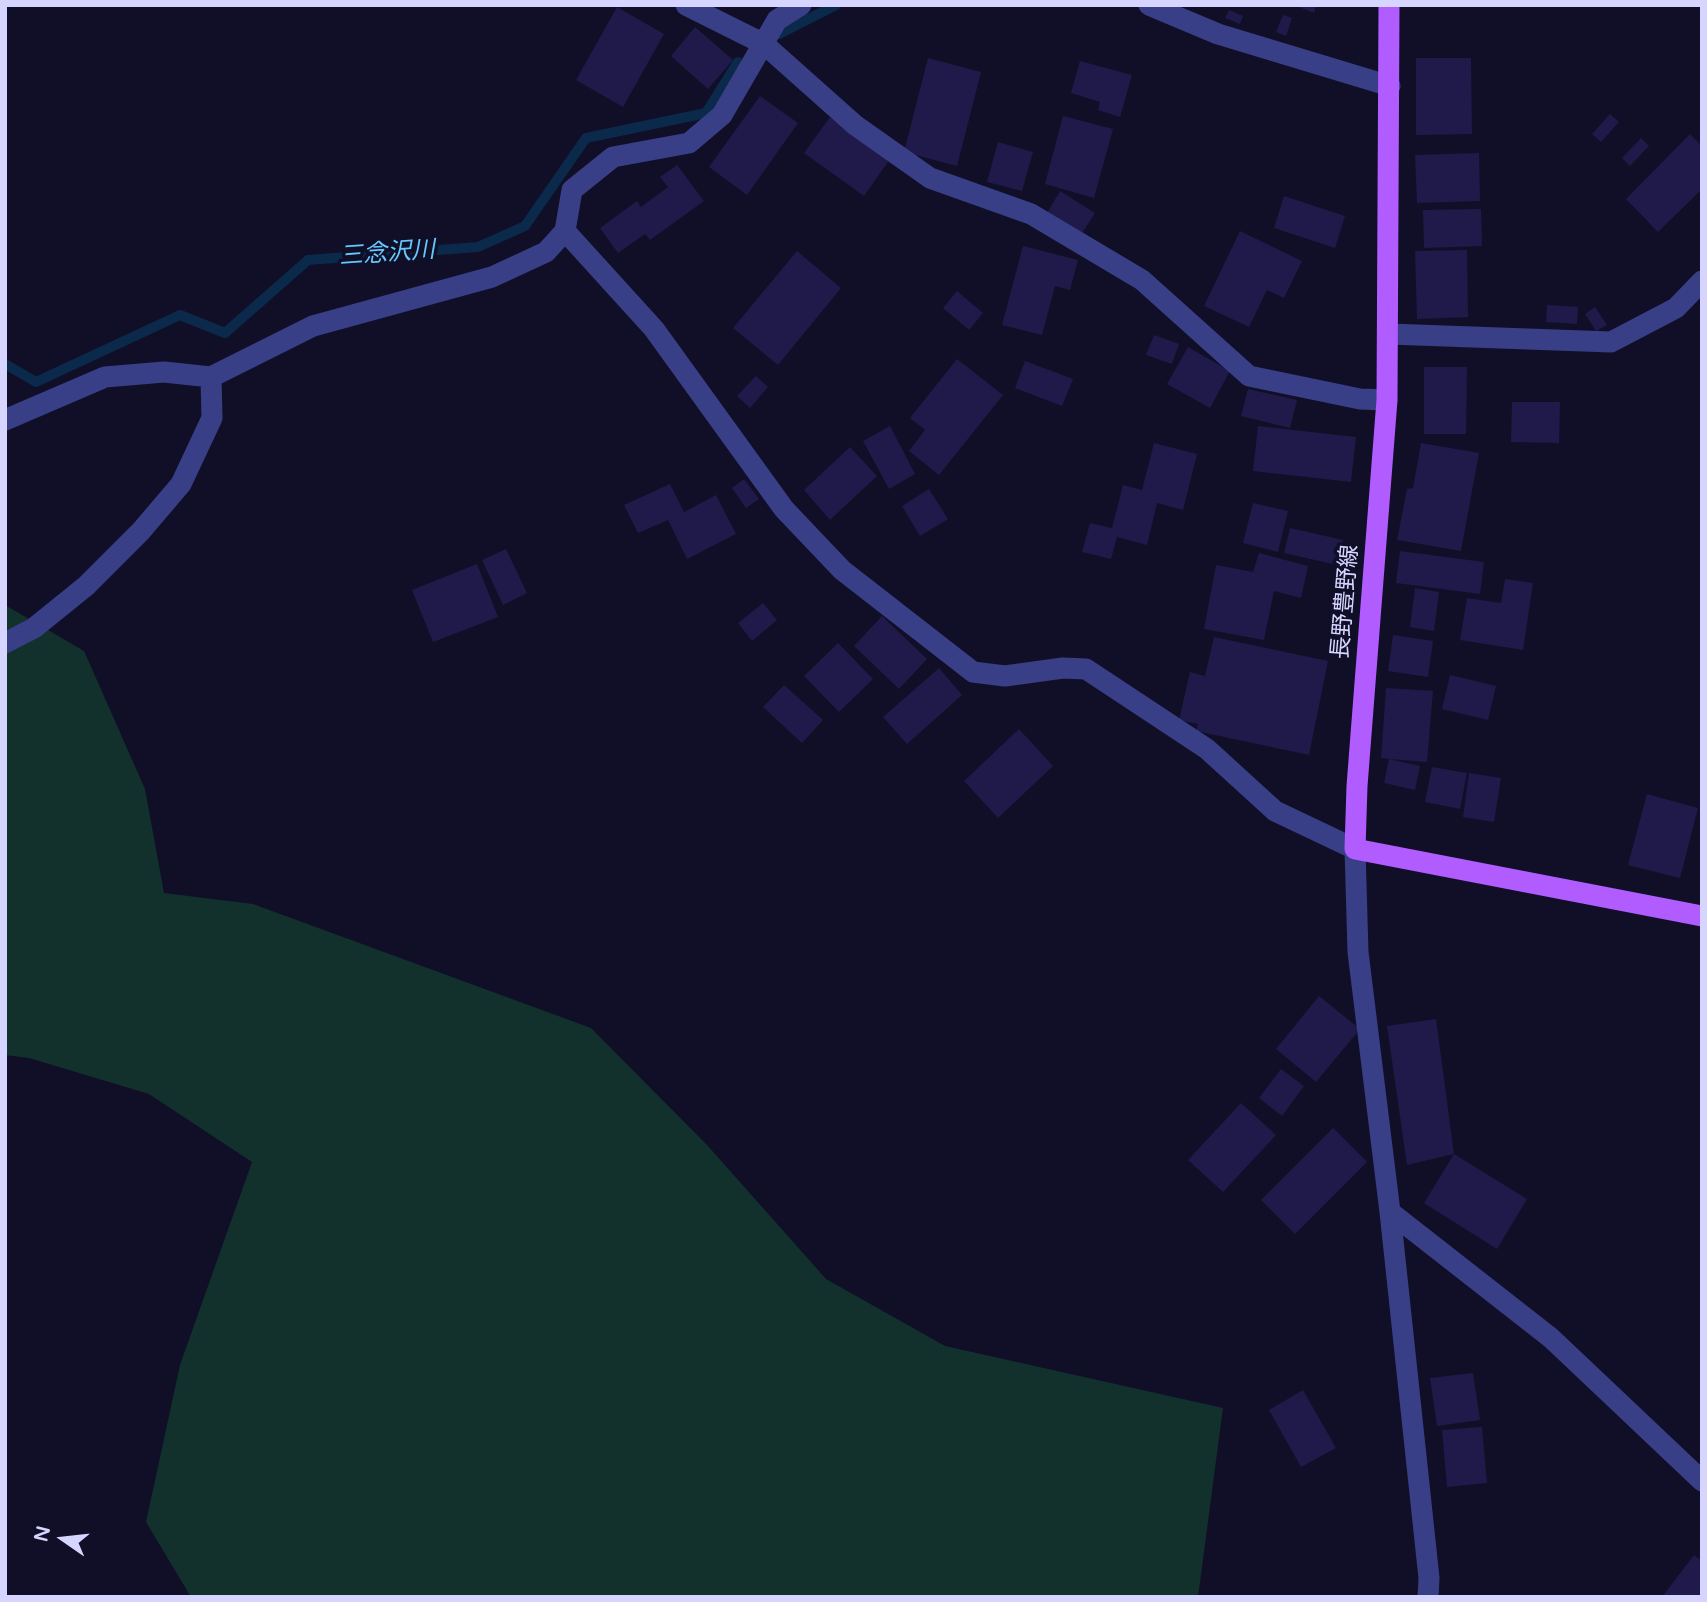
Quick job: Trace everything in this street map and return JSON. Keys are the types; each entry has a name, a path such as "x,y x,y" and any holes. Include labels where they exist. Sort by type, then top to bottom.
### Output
{"main road":[{"name":"長野豊野線","path":"1355,849 1357,786 1387,401 1389,5"},
{"path":"1355,849 1702,916"}],"street":[{"path":"685,5 764,44 856,125 930,178 1031,214 1142,279 1249,376 1360,399 1387,401"},
{"path":"5,420 105,377 164,372 211,377 313,326 492,277 546,251 565,231 572,190 613,158 689,144 722,115 777,20 801,5"},
{"path":"1149,5 1218,34 1390,86"},
{"path":"565,231 654,329 784,509 842,570 973,672 1005,676 1063,668 1086,669 1207,749 1275,811 1355,849 1358,951 1391,1212 1429,1578 1428,1597"},
{"path":"1389,334 1611,342 1675,308 1702,281"},
{"path":"5,643 34,628 86,586 141,531 181,484 212,418 211,377"},
{"path":"1391,1212 1551,1338 1702,1481"}],"green space":[{"path":"5,605 84,651 145,789 164,893 253,904 591,1028 707,1145 826,1279 945,1346 1223,1408 1198,1597 191,1597 146,1522 180,1365 252,1162 149,1094 29,1058 5,1055"}],"building":[{"path":"1294,5 1316,5 1314,13"},
{"path":"617,7 664,34 623,107 576,80"},
{"path":"1229,10 1243,16 1240,24 1225,18"},
{"path":"1283,15 1292,18 1286,36 1276,32"},
{"path":"695,27 733,60 708,89 671,56"},
{"path":"928,58 981,72 957,166 904,152"},
{"path":"1416,58 1471,58 1472,134 1416,135"},
{"path":"1080,61 1132,75 1120,117 1098,110 1100,102 1071,93"},
{"path":"760,96 798,123 747,195 709,167"},
{"path":"1610,114 1619,122 1601,142 1592,134"},
{"path":"1063,116 1113,129 1094,198 1045,184"},
{"path":"830,117 890,159 864,196 804,153"},
{"path":"1690,134 1702,146 1702,189 1658,232 1626,199"},
{"path":"1641,138 1649,146 1630,166 1622,158"},
{"path":"998,142 1033,152 1022,191 987,182"},
{"path":"1479,153 1480,201 1417,203 1415,155"},
{"path":"677,165 704,201 650,240 645,234 618,253 600,228 637,201 641,207 668,187 660,177"},
{"path":"1060,191 1095,213 1081,235 1047,213"},
{"path":"1284,196 1345,216 1335,248 1274,228"},
{"path":"1481,209 1482,246 1424,248 1423,210"},
{"path":"1240,231 1302,261 1284,298 1267,290 1249,327 1204,306"},
{"path":"1023,246 1078,260 1070,290 1055,286 1042,335 1002,325"},
{"path":"1467,250 1468,317 1417,319 1415,251"},
{"path":"797,251 841,288 778,365 733,328"},
{"path":"957,291 983,313 969,330 943,308"},
{"path":"1547,305 1578,307 1577,324 1546,322"},
{"path":"1595,307 1607,325 1596,331 1585,314"},
{"path":"1154,335 1179,344 1172,364 1146,355"},
{"path":"1188,347 1230,371 1210,408 1167,384"},
{"path":"957,359 1003,395 939,475 909,451 925,430 910,418"},
{"path":"1025,361 1073,379 1062,406 1015,388"},
{"path":"1424,367 1467,367 1466,434 1424,434"},
{"path":"756,376 768,387 750,408 737,396"},
{"path":"1248,389 1297,400 1290,428 1241,416"},
{"path":"1512,402 1560,402 1559,443 1511,442"},
{"path":"890,426 915,474 889,489 863,441"},
{"path":"1258,426 1356,437 1351,482 1253,471"},
{"path":"1154,443 1197,454 1183,510 1157,503 1147,545 1117,537 1111,559 1082,552 1090,523 1112,528 1123,485 1142,490"},
{"path":"1421,443 1479,453 1461,551 1397,540 1407,489 1413,488"},
{"path":"850,447 877,476 830,520 804,490"},
{"path":"744,479 759,499 746,508 732,488"},
{"path":"670,484 684,512 716,495 736,534 687,559 668,520 638,533 624,505"},
{"path":"929,489 948,519 920,536 902,506"},
{"path":"1253,503 1288,511 1278,552 1243,543"},
{"path":"1290,528 1343,540 1337,565 1284,553"},
{"path":"506,549 527,593 503,605 482,560"},
{"path":"1400,551 1484,562 1480,594 1396,583"},
{"path":"1259,553 1308,566 1301,598 1274,591 1264,640 1204,629 1216,565 1253,572"},
{"path":"477,564 498,617 433,642 412,590"},
{"path":"1505,579 1533,583 1523,650 1460,640 1467,598 1501,603"},
{"path":"1415,588 1439,592 1434,631 1410,627"},
{"path":"763,603 777,620 752,641 738,623"},
{"path":"882,616 927,659 899,689 854,646"},
{"path":"1393,635 1433,641 1428,677 1388,671"},
{"path":"1214,637 1328,661 1309,755 1196,731 1198,724 1179,720 1190,672 1205,676"},
{"path":"838,643 873,679 839,712 804,676"},
{"path":"939,668 962,695 907,744 883,717"},
{"path":"1450,675 1496,686 1488,720 1442,709"},
{"path":"784,685 823,720 802,743 763,707"},
{"path":"1386,688 1433,691 1427,762 1381,758"},
{"path":"1019,729 1053,766 998,818 964,781"},
{"path":"1389,759 1420,766 1415,790 1384,783"},
{"path":"1432,767 1467,773 1460,809 1425,802"},
{"path":"1469,773 1501,778 1494,822 1463,817"},
{"path":"1647,794 1698,808 1680,878 1628,865"},
{"path":"1319,996 1360,1029 1316,1082 1276,1049"},
{"path":"1436,1019 1454,1154 1407,1165 1387,1026"},
{"path":"1281,1069 1304,1086 1282,1116 1259,1098"},
{"path":"1241,1103 1276,1135 1223,1192 1188,1160"},
{"path":"1333,1128 1367,1162 1295,1234 1261,1200"},
{"path":"1454,1154 1527,1199 1497,1249 1424,1203"},
{"path":"1473,1373 1480,1420 1437,1426 1430,1378"},
{"path":"1303,1390 1336,1448 1301,1467 1269,1410"},
{"path":"1482,1427 1487,1483 1447,1487 1442,1430"},
{"path":"1694,1555 1702,1561 1702,1597 1662,1597"}],"waterway":[{"name":"三念沢川","path":"779,34 836,5"},
{"name":"三念沢川","path":"5,364 36,382 180,315 225,333 308,260 478,247 525,226 586,138 706,113 738,62"}]}
